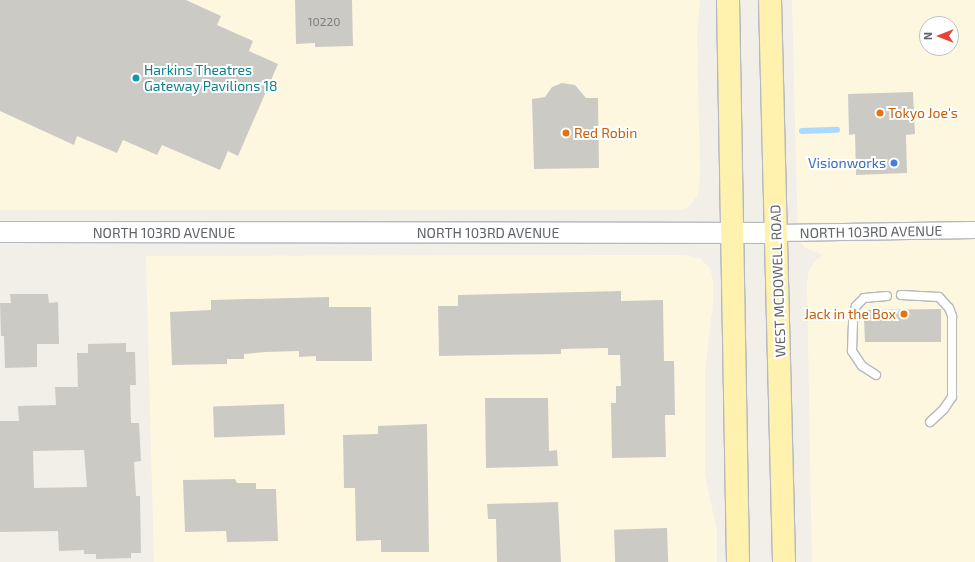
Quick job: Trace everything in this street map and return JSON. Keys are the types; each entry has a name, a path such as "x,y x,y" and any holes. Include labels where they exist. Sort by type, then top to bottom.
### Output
{"main road":[{"path":"728,0 734,234 738,562"},
{"path":"762,0 771,31"},
{"name":"WEST MCDOWELL ROAD","path":"770,0 784,562"}],"street":[{"name":"NORTH 103RD AVENUE","path":"0,232 734,234 975,230"}],"lane":[{"path":"901,295 939,297 949,308 952,316 952,397 944,409 930,422"},
{"path":"876,375 862,366 852,351 853,316 856,306 864,298 887,296"}],"shaded area":[{"path":"0,0 700,0 697,36 700,175 698,194 691,204 685,209 676,210 0,210"},
{"path":"792,0 975,0 975,562 812,562 807,282 809,271 815,261 823,255 805,248 798,240"},
{"path":"685,255 701,259 710,269 713,280 713,303 705,373 705,475 717,531 717,562 154,562 146,256"}],"building":[{"name":"Harkins Theatres Gateway Pavilions 18","path":"0,0 186,0 221,16 217,25 253,41 249,51 278,64 238,156 228,151 220,170 162,145 157,155 123,140 117,153 77,136 74,145 0,111"},
{"path":"295,0 352,0 353,46 315,47 315,43 296,44"},
{"name":"Red Robin","path":"562,83 575,85 586,98 598,98 599,168 534,169 532,99 545,97 552,87"},
{"path":"913,92 915,134 906,135 907,173 856,175 855,134 849,135 848,94"},
{"path":"621,291 621,301 663,300 664,361 674,361 675,415 665,415 666,457 612,458 611,403 616,403 616,386 621,386 620,355 608,355 608,348 561,349 561,354 439,356 438,306 458,306 458,295"},
{"path":"10,294 48,294 49,303 58,302 59,344 37,344 37,367 5,368 4,336 1,336 0,303 11,303"},
{"path":"329,297 329,307 371,307 372,361 316,361 316,356 299,357 299,351 244,354 244,359 227,359 227,364 172,365 170,312 211,310 211,300"},
{"name":"Jack in the Box","path":"941,309 941,342 865,342 864,319 868,319 867,310"},
{"path":"126,343 126,352 135,352 136,385 130,385 131,423 139,423 141,461 134,462 136,496 140,496 141,553 131,553 131,558 96,559 96,554 84,554 84,550 59,551 58,531 0,532 0,421 19,421 18,406 56,405 55,387 78,387 77,353 88,353 88,344","holes":["84,450 87,487 34,488 33,451"]},
{"path":"485,398 548,398 549,451 557,450 558,466 486,468"},
{"path":"284,404 285,435 214,437 213,406"},
{"path":"427,424 429,552 381,552 381,540 356,541 355,488 344,488 343,435 378,434 378,426"},
{"path":"235,479 237,483 256,483 256,489 276,489 278,541 227,542 226,531 185,532 183,480"},
{"path":"558,502 561,562 497,562 496,519 488,519 487,504"},
{"path":"667,528 668,562 615,562 614,530"}],"waterway":[{"path":"802,131 837,130"}],"place":[{"name":"Harkins Theatres Gateway Pavilions 18","path":"136,78"},
{"name":"Tokyo Joe's","path":"880,113"},
{"name":"Red Robin","path":"566,133"},
{"name":"Visionworks","path":"894,163"},
{"name":"Jack in the Box","path":"904,314"}]}
